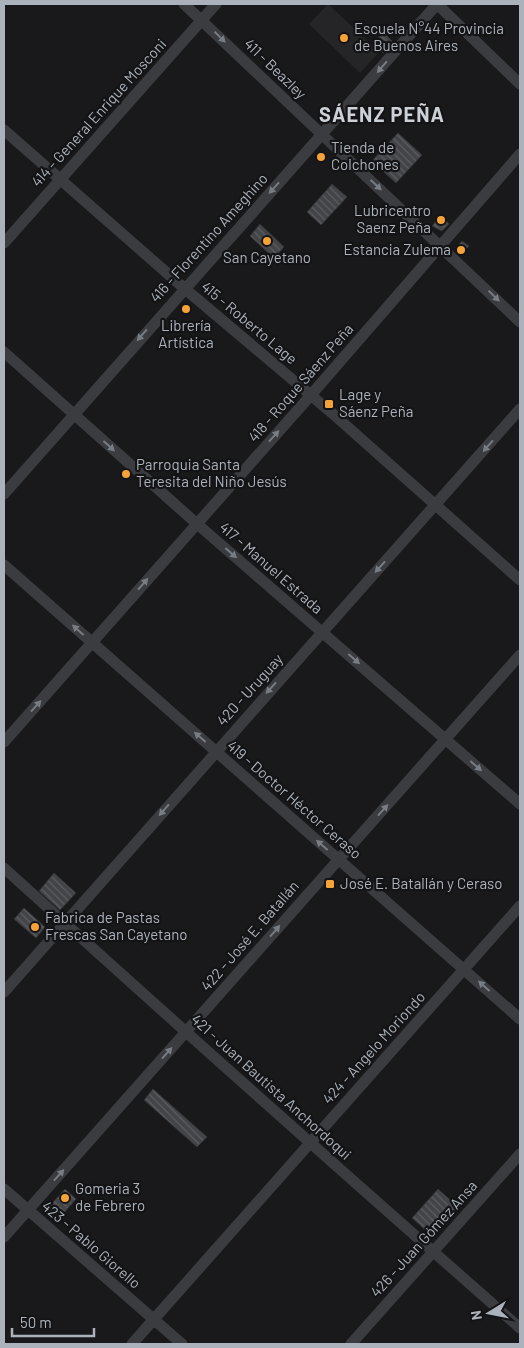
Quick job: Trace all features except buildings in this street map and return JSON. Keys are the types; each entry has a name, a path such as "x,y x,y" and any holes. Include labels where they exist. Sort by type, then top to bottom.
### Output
{"street":[{"name":"411 - Beazley","path":"184,4 520,322"},
{"name":"414 - General Enrique Mosconi","path":"4,243 216,4"},
{"path":"437,4 520,84"},
{"name":"416 - Florentino Ameghino","path":"4,494 73,413 323,135 437,4"},
{"name":"415 - Roberto Lage","path":"4,130 520,580"},
{"name":"418 - Roque Sáenz Peña","path":"4,742 196,523 311,396 520,154"},
{"name":"417 - Manuel Estrada","path":"4,352 196,523 520,804"},
{"name":"420 - Uruguay","path":"4,992 215,751 520,409"},
{"name":"419 - Doctor Héctor Ceraso","path":"4,564 520,1019"},
{"name":"422 - José E. Batallán","path":"4,1238 338,859 520,656"},
{"name":"421 - Juan Bautista Anchordoqui","path":"4,868 309,1143 520,1328"},
{"name":"424 - Angelo Moriondo","path":"132,1344 520,906"},
{"name":"426 - Juan Gómez Ansa","path":"351,1344 520,1154"},
{"name":"423 - Pablo Giorello","path":"4,1189 182,1344"}],"shaded area":[{"name":"Escuela N°44 Provincia de Buenos Aires","path":"328,4 379,52 360,73 309,24"}],"place":[{"name":"Escuela N°44 Provincia de Buenos Aires","path":"344,38"},
{"name":"Tienda de Colchones","path":"321,157"},
{"name":"Lubricentro Saenz Peña","path":"441,220"},
{"name":"San Cayetano","path":"267,241"},
{"name":"Estancia Zulema","path":"461,250"},
{"name":"Librería Artística","path":"186,309"},
{"name":"Lage y Sáenz Peña","path":"329,404"},
{"name":"Parroquia Santa Teresita del Niño Jesús","path":"126,474"},
{"name":"José E. Batallán y Ceraso","path":"330,884"},
{"name":"Fabrica de Pastas Frescas San Cayetano","path":"35,927"},
{"name":"Gomeria 3 de Febrero","path":"65,1198"}],"district":[{"name":"SÁENZ PEÑA","path":"382,115"}]}
